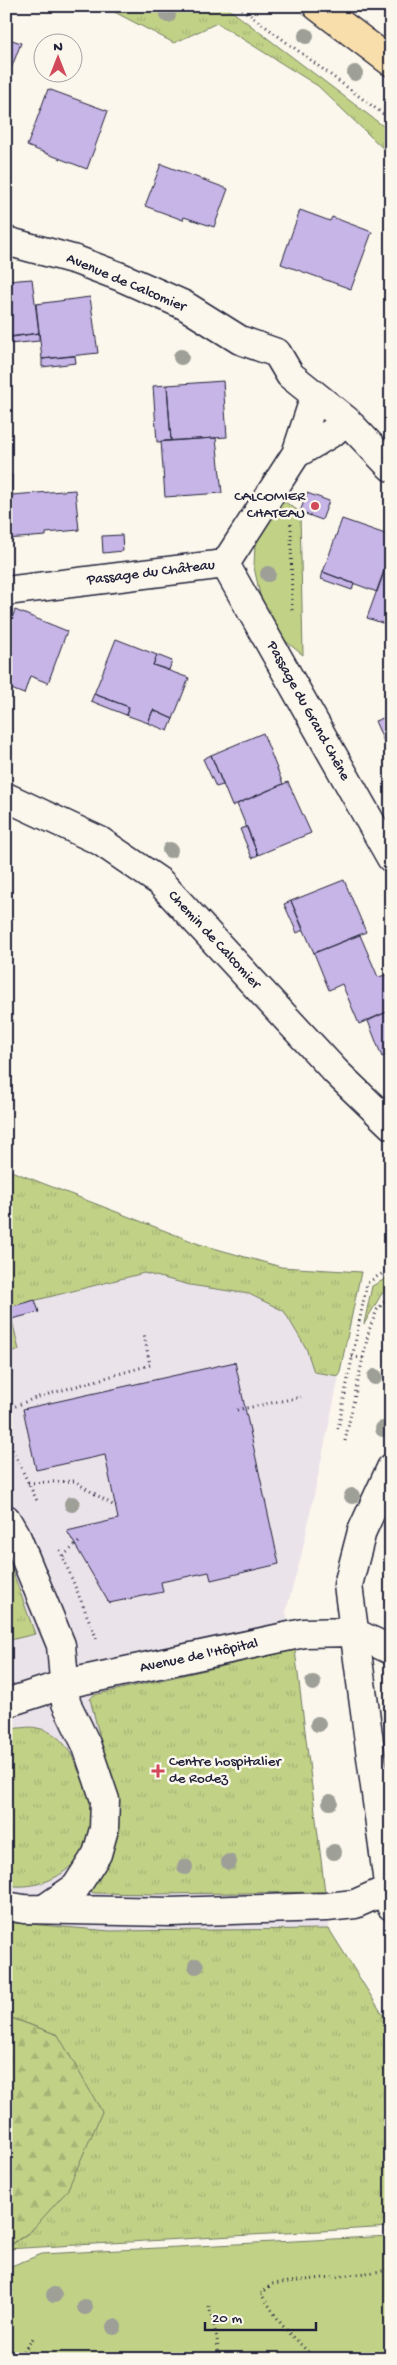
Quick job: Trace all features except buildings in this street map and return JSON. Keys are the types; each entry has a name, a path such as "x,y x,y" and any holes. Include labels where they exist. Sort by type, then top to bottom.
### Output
{"main road":[{"path":"317,6 391,62"}],"street":[{"name":"Avenue de Calcomier","path":"6,241 76,260 121,278 184,305 240,340 277,353 290,375 346,420 391,467"},
{"name":"Passage du Château","path":"6,591 225,564 296,454 315,396"},
{"name":"Passage du Château","path":"296,454 333,432 346,420"},
{"name":"Passage du Grand Chêne","path":"225,564 391,858"},
{"name":"Chemin de Calcomier","path":"6,797 100,841 160,882 336,1072 391,1124"},
{"path":"6,1906 44,1909 170,1912 327,1908 355,1904 390,1895 348,1585 362,1531 391,1468"},
{"path":"6,1518 17,1538 61,1645 66,1703 86,1744 105,1800 104,1829 97,1854 76,1887 44,1909"},
{"name":"Avenue de l'Hôpital","path":"6,1703 65,1684 304,1633 353,1632 391,1650"}],"path":[{"path":"238,6 391,120"},
{"path":"291,515 292,618"},
{"path":"338,1429 367,1283 391,1268"},
{"path":"345,1441 369,1330 378,1310 391,1295"},
{"path":"6,1410 35,1398 150,1365 144,1334"},
{"path":"352,1356 363,1358"},
{"path":"237,1410 301,1397"},
{"path":"28,1483 74,1481 116,1507"},
{"path":"63,1556 79,1542"},
{"path":"315,2359 282,2325 261,2294 272,2284 391,2270"},
{"path":"209,2306 217,2338 219,2359"},
{"path":"17,2359 35,2336"}],"shaded area":[{"name":"Centre hospitalier de Rodez","path":"6,1169 199,1244 281,1267 361,1272 301,1557 286,1611 295,1650 329,1929 391,2028 391,2227 6,2249"}],"green space":[{"path":"103,6 225,6 391,132 391,156 318,86 217,23 174,43"},
{"path":"279,498 300,512 303,655 284,640 263,609 254,567 255,543"},
{"path":"6,1169 199,1244 281,1267 361,1272 339,1376 314,1372 306,1348 284,1311 249,1294 190,1285 144,1273 9,1307 19,1350 6,1352"},
{"path":"391,1276 391,1286 381,1295 364,1324 372,1286"},
{"path":"6,1553 35,1634 6,1641"},
{"path":"295,1650 325,1892 93,1893 91,1890 109,1856 113,1788 90,1699 94,1695"},
{"path":"32,1727 45,1730 52,1733 63,1743 68,1749 84,1783 91,1808 91,1826 87,1842 79,1856 68,1868 55,1877 40,1883 23,1886 6,1885 6,1730"},
{"path":"6,1922 110,1931 329,1929 391,2028 391,2227 6,2249 31,2231 58,2035 6,2016"},
{"path":"6,2016 58,2035 102,2112 67,2191 31,2231 6,2248"},
{"path":"391,2236 391,2359 18,2359 6,2350 6,2268 42,2254"}],"place":[{"name":"CALCOMIER CHATEAU","path":"315,506"},
{"name":"Centre hospitalier de Rodez","path":"158,1771"}]}
